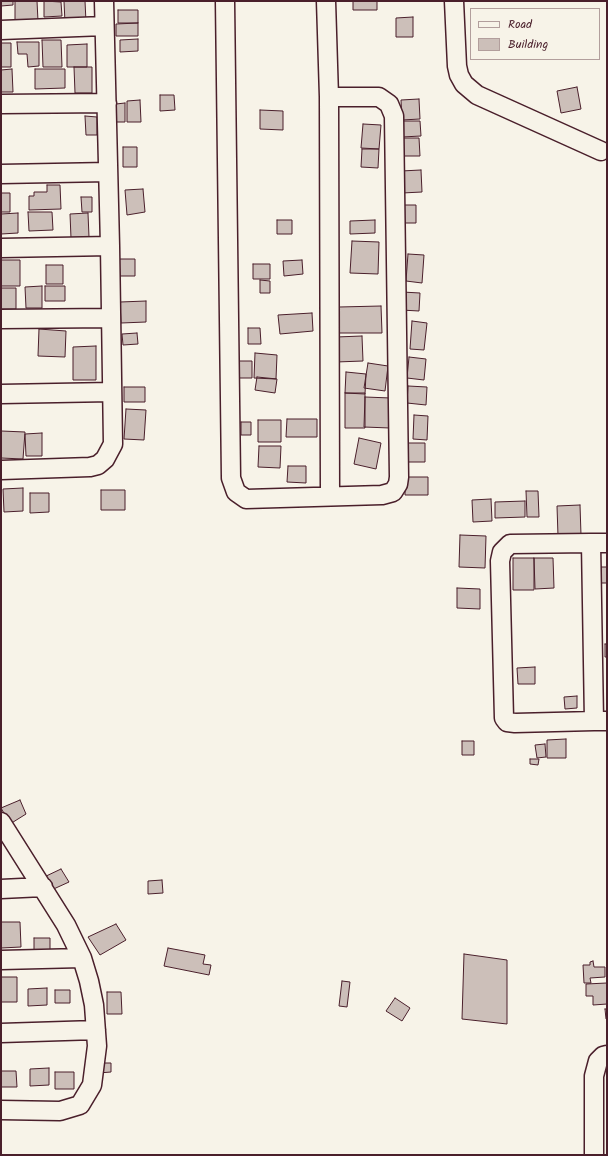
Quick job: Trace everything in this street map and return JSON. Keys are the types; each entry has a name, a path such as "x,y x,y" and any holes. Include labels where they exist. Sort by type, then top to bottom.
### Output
{"street":[{"path":"1,470 71,469 98,464 105,460 113,444 111,392 108,103 104,1"},
{"path":"225,1 233,486 240,496 246,498 388,494 396,489 400,477 394,116 389,104 379,97 328,97"},
{"path":"326,1 328,97 330,495"},
{"path":"454,1 457,66 459,75 467,87 477,95 601,151"},
{"path":"1,30 104,26"},
{"path":"1,104 108,103"},
{"path":"1,174 108,172"},
{"path":"1,248 110,246"},
{"path":"1,319 110,318"},
{"path":"1,394 111,392"},
{"path":"599,543 600,721 515,723 507,722 504,718 500,561 502,552 510,544 599,543"},
{"path":"1,822 66,925 82,958 90,981 94,1005 97,1046 92,1085 80,1104 60,1111 1,1110"},
{"path":"1,889 43,887"},
{"path":"1,960 82,958"},
{"path":"1,1033 96,1030"},
{"path":"594,1155 594,1076 598,1061 603,1056 607,1055"}],"building":[{"path":"1,1 13,1 13,5 1,6"},
{"path":"15,1 37,1 38,21 15,21"},
{"path":"44,1 61,2 62,16 44,17"},
{"path":"64,1 85,1 86,22 65,23"},
{"path":"353,1 377,1 377,10 353,10"},
{"path":"118,10 138,10 138,23 118,23"},
{"path":"413,17 413,37 396,37 396,18"},
{"path":"138,23 138,36 116,36 116,24"},
{"path":"138,39 138,51 120,52 120,40"},
{"path":"42,40 61,40 62,67 43,67"},
{"path":"17,42 39,42 39,66 28,67 27,54 18,54"},
{"path":"1,43 11,43 11,67 1,67"},
{"path":"87,44 87,67 67,67 67,45"},
{"path":"74,67 92,67 92,93 75,93"},
{"path":"12,69 13,92 1,92 1,70"},
{"path":"35,69 65,69 65,88 35,89"},
{"path":"577,87 581,109 561,113 557,91"},
{"path":"160,95 174,95 175,110 160,111"},
{"path":"419,99 420,119 402,120 401,100"},
{"path":"140,100 141,122 127,122 127,101"},
{"path":"125,103 125,122 116,122 116,104"},
{"path":"260,110 283,111 283,130 260,129"},
{"path":"85,116 97,117 97,135 86,135"},
{"path":"402,121 420,121 421,136 402,137"},
{"path":"363,124 381,125 379,149 361,148"},
{"path":"399,138 419,138 420,156 399,156"},
{"path":"123,147 137,147 137,167 123,167"},
{"path":"362,149 379,149 378,168 361,167"},
{"path":"421,170 422,192 402,193 401,171"},
{"path":"47,185 60,185 61,209 29,210 29,196 34,196 34,192 47,192"},
{"path":"143,189 145,212 127,215 125,190"},
{"path":"1,193 10,193 10,212 1,212"},
{"path":"81,197 92,197 92,212 82,212"},
{"path":"404,205 416,205 416,223 404,223"},
{"path":"28,212 52,212 53,230 29,231"},
{"path":"18,213 18,233 1,234 1,214"},
{"path":"88,213 89,237 71,238 70,214"},
{"path":"277,220 292,220 292,234 277,234"},
{"path":"375,220 375,233 350,234 350,221"},
{"path":"352,241 379,242 378,274 350,273"},
{"path":"408,254 424,255 422,283 406,281"},
{"path":"119,259 135,259 135,276 120,276"},
{"path":"1,260 20,260 20,286 1,286"},
{"path":"302,260 303,274 284,276 283,261"},
{"path":"253,264 270,264 270,279 253,279"},
{"path":"46,265 63,265 63,284 46,284"},
{"path":"260,280 270,281 270,293 260,293"},
{"path":"42,286 42,308 26,308 25,287"},
{"path":"45,286 65,286 65,301 45,301"},
{"path":"1,288 16,288 16,309 1,309"},
{"path":"402,292 420,293 419,311 401,310"},
{"path":"146,301 146,322 121,323 120,302"},
{"path":"381,306 382,333 339,333 339,307"},
{"path":"312,313 313,331 280,334 278,315"},
{"path":"412,321 427,323 424,350 410,349"},
{"path":"248,328 260,328 261,344 248,344"},
{"path":"39,329 66,331 65,357 38,356"},
{"path":"137,333 138,344 123,345 122,334"},
{"path":"362,336 363,361 336,362 336,337"},
{"path":"96,346 96,380 73,380 73,347"},
{"path":"255,353 277,355 276,379 254,378"},
{"path":"409,357 426,359 424,380 407,378"},
{"path":"237,361 252,361 252,378 237,378"},
{"path":"368,363 388,366 385,391 364,388"},
{"path":"346,372 366,374 365,394 345,393"},
{"path":"257,377 277,379 275,393 255,390"},
{"path":"408,386 427,387 426,405 407,403"},
{"path":"124,387 145,387 145,402 124,402"},
{"path":"345,393 365,393 365,428 345,428"},
{"path":"365,397 391,398 390,428 364,427"},
{"path":"126,409 146,410 144,440 124,439"},
{"path":"414,415 428,416 427,440 413,439"},
{"path":"287,419 317,419 317,437 286,437"},
{"path":"258,420 281,420 281,442 258,442"},
{"path":"241,422 251,422 251,435 241,435"},
{"path":"1,431 25,432 23,459 1,458"},
{"path":"42,433 42,456 26,456 25,434"},
{"path":"359,438 381,443 376,469 354,464"},
{"path":"405,443 425,443 425,462 405,462"},
{"path":"259,446 281,446 280,468 258,467"},
{"path":"288,466 306,466 306,483 287,482"},
{"path":"405,477 428,477 428,495 405,495"},
{"path":"23,488 23,511 4,512 3,489"},
{"path":"101,490 125,490 125,510 101,510"},
{"path":"526,491 538,491 539,517 527,517"},
{"path":"30,493 49,493 49,512 30,513"},
{"path":"491,499 492,521 473,522 472,500"},
{"path":"525,501 525,517 495,518 495,502"},
{"path":"580,505 581,535 558,536 557,506"},
{"path":"460,535 486,536 485,568 459,567"},
{"path":"513,558 534,558 534,590 513,590"},
{"path":"534,558 553,558 554,588 535,589"},
{"path":"601,567 607,567 607,583 601,583"},
{"path":"457,588 480,589 480,609 457,608"},
{"path":"605,644 607,644 607,657 605,657"},
{"path":"535,667 535,684 518,684 517,668"},
{"path":"577,696 577,708 565,709 564,697"},
{"path":"566,739 566,758 547,758 547,740"},
{"path":"462,741 474,741 474,755 462,755"},
{"path":"545,744 546,757 537,758 535,745"},
{"path":"530,759 539,759 538,765 530,764"},
{"path":"20,800 26,814 10,824 1,808"},
{"path":"61,869 69,882 47,892 42,878"},
{"path":"162,880 163,893 148,894 148,881"},
{"path":"1,922 20,922 21,947 1,948"},
{"path":"116,924 126,940 100,955 88,937"},
{"path":"34,938 50,938 50,951 34,951"},
{"path":"168,948 205,955 203,964 211,965 209,975 164,966"},
{"path":"464,954 507,960 507,1024 462,1019"},
{"path":"593,961 594,967 605,967 605,977 590,978 591,983 584,983 583,965 590,965 590,962"},
{"path":"1,977 17,977 17,1002 1,1002"},
{"path":"342,981 350,982 347,1007 339,1006"},
{"path":"607,983 607,1004 593,1005 593,996 586,996 586,984"},
{"path":"47,988 47,1005 28,1006 28,989"},
{"path":"55,990 70,990 70,1003 55,1003"},
{"path":"107,992 121,992 122,1014 107,1014"},
{"path":"395,998 410,1008 402,1021 386,1011"},
{"path":"605,1009 607,1009 607,1019 606,1019"},
{"path":"98,1063 111,1063 111,1072 98,1073"},
{"path":"49,1068 49,1085 30,1086 30,1069"},
{"path":"1,1071 16,1071 17,1087 1,1087"},
{"path":"55,1072 74,1072 74,1089 55,1089"}]}
